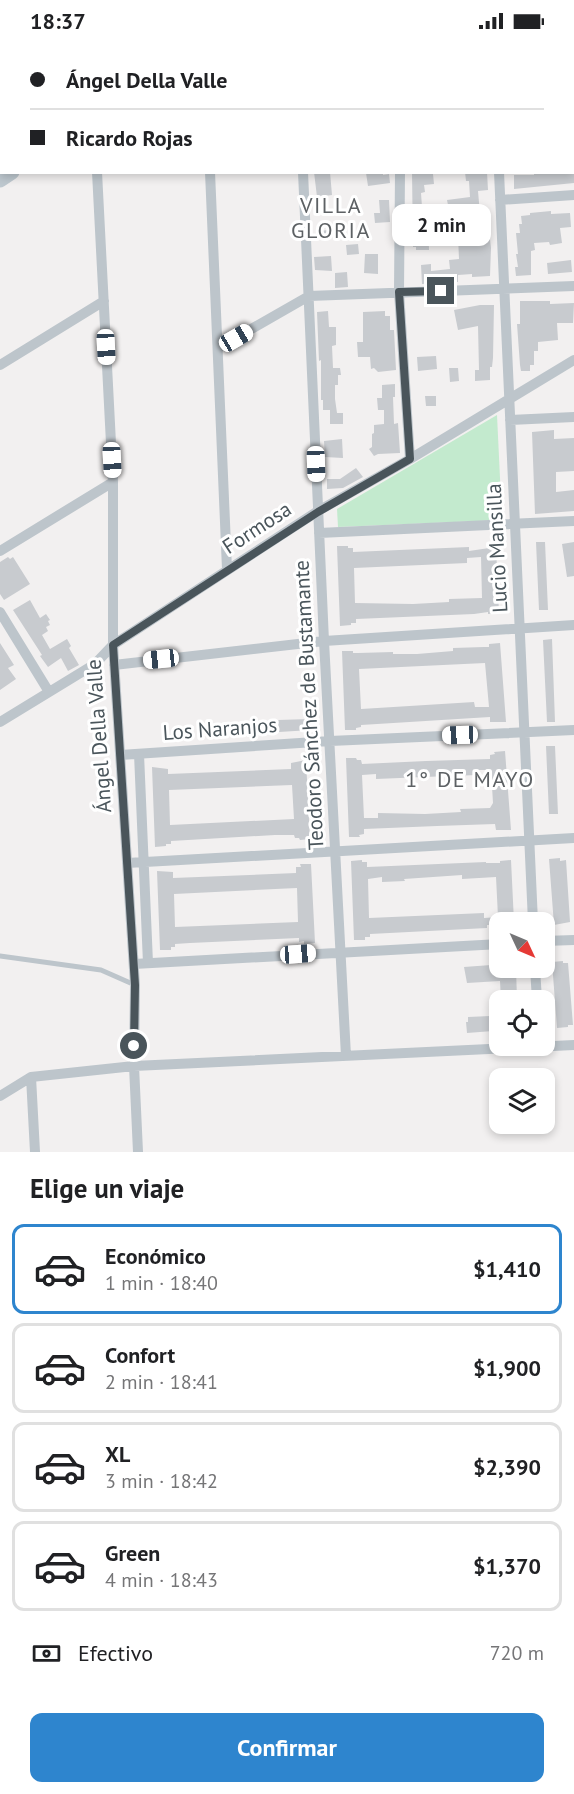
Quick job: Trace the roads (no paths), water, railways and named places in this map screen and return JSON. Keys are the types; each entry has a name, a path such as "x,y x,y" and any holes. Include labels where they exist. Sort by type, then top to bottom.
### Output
{"street":[{"name":"Ángel Della Valle","path":"97,174 113,482 113,645 135,985 134,1066 138,1152"},
{"path":"210,174 227,569"},
{"name":"Teodoro Sánchez de Bustamante","path":"303,174 346,1056"},
{"path":"400,174 399,292 410,459"},
{"name":"Lucio Mansilla","path":"499,174 533,912"},
{"path":"500,200 574,195"},
{"path":"218,348 309,296 574,286"},
{"path":"0,365 104,302"},
{"name":"Formosa","path":"0,722 95,664 113,645 227,569 318,512 574,360"},
{"path":"510,420 574,417"},
{"path":"0,551 113,482"},
{"path":"319,532 574,521"},
{"path":"0,612 49,692"},
{"path":"114,664 324,640 574,625"},
{"name":"Los Naranjos","path":"120,755 330,741 574,730"},
{"name":"Ángel Della Valle","path":"139,754 148,963"},
{"path":"127,863 574,838"},
{"path":"555,941 574,940"},
{"path":"134,964 489,945"},
{"path":"555,1046 574,1045"},
{"path":"0,1096 31,1077 134,1066 489,1049"},
{"path":"31,1077 35,1152"}],"lane":[{"path":"0,956 101,970 135,985"}],"district":[{"name":"VILLA GLORIA","path":"331,218"},
{"name":"1° DE MAYO","path":"470,779"}]}
